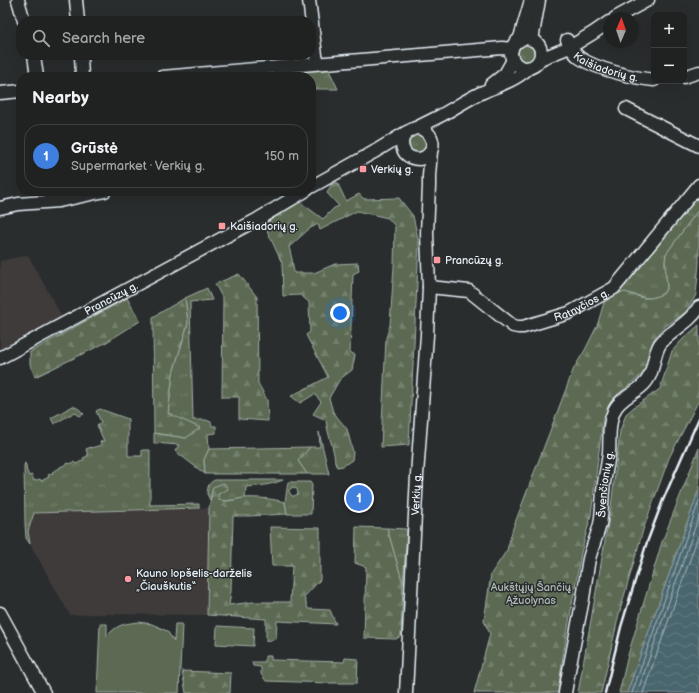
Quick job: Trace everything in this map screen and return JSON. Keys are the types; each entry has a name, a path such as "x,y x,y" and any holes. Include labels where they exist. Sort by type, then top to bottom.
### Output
{"street":[{"path":"18,0 23,16"},
{"path":"76,0 78,16"},
{"path":"309,0 311,16"},
{"path":"482,92 505,74 531,0"},
{"path":"539,0 535,43 541,54 540,59"},
{"path":"626,12 648,0"},
{"path":"316,184 411,130 482,92 510,81 534,66 540,59 593,33 603,26"},
{"path":"514,50 527,38 535,43 552,46 568,44"},
{"name":"Kaišiadorių g.","path":"568,44 573,52 580,58 590,63 612,71 651,80"},
{"path":"217,72 502,48 514,50"},
{"path":"514,50 516,64 520,67 529,68"},
{"path":"316,55 317,63"},
{"path":"35,60 36,72"},
{"path":"81,60 82,72"},
{"path":"687,76 699,72"},
{"path":"0,93 16,91"},
{"path":"626,108 699,146"},
{"path":"431,136 435,125 447,112"},
{"path":"418,128 426,131 431,136 433,144 431,151 425,157 418,159 410,157 402,147 403,138 411,130 418,128"},
{"path":"374,152 389,150 404,151"},
{"name":"Verkių g.","path":"406,693 417,475 427,335 427,233 431,151"},
{"path":"418,159 429,176"},
{"name":"Ratnyčios g.","path":"428,287 469,291 513,326 518,327 523,327 569,313 614,288 699,185"},
{"path":"0,208 18,204 59,201 82,196"},
{"name":"Prancūzų g.","path":"0,358 252,222 296,196"},
{"name":"Švenčionių g.","path":"564,693 590,558 600,525 603,491 609,453 609,433 613,412 624,399 648,380 651,374 656,351 661,343 668,335 692,317 699,307"},
{"path":"0,613 44,693"}],"shaded area":[{"path":"28,255 63,319 0,353 0,261"},
{"name":"Kauno lopšelis-darželis „Čiauškutis“","path":"209,508 207,615 70,615 30,544 28,531 34,513"}],"green space":[{"path":"526,44 532,47 535,53 532,59 526,62 520,59 517,53 520,47"},
{"path":"327,66 338,89 316,89 316,72 271,72"},
{"path":"413,135 421,135 426,140 424,151 421,153 413,153 408,148 408,140"},
{"path":"337,182 346,201 359,194 364,199 399,198 413,216 419,243 409,445 381,447 386,338 390,325 395,226 388,218 357,211 320,230 318,224 309,229 289,247 294,273 314,273 335,264 358,263 359,271 353,274 350,352 355,355 352,370 340,379 329,398 333,412 347,429 353,452 352,460 343,466 337,467 326,420 313,414 321,402 315,394 300,403 291,396 328,377 306,335 310,332 309,302 300,295 283,296 282,263 264,224 300,202 323,219 334,208 339,206 327,193 331,185"},
{"path":"699,188 699,209 666,254 665,262 667,288 658,296 653,298 625,293 611,294 627,281"},
{"name":"Aukštųjų Šančių Ąžuolynas","path":"699,209 699,263 696,295 686,312 666,326 654,339 644,373 617,395 609,406 603,419 591,515 581,553 558,693 474,693 490,634 484,621 491,574 507,550 513,528 574,368 597,326 605,299 611,294 625,292 643,298 651,298 663,294 667,288 665,262 666,254"},
{"path":"239,274 257,297 258,383 267,400 268,421 239,419 239,397 222,397 223,299 215,284"},
{"path":"207,288 212,300 190,302 193,420 206,420 211,422 212,426 216,426 216,433 208,434 209,449 204,460 205,474 175,451 179,445 154,443 154,433 186,438 199,428 168,413 173,373 188,323 185,298"},
{"path":"127,298 140,321 105,343 35,377 30,364 30,352"},
{"path":"185,298 188,323 173,373 168,413 200,428 186,438 154,433 153,317"},
{"path":"699,325 699,400 669,458 643,530 619,614 601,693 578,693 611,507 620,431 626,414 660,389 672,351"},
{"path":"73,406 84,414 79,416 75,412 54,424 51,418"},
{"path":"100,409 128,419 128,456 142,456 142,450 150,450 150,505 199,504 199,508 34,513 28,531 30,544 26,538 25,524 25,463 29,476 32,475 34,481 40,479 41,481 49,477 48,475 60,467 74,462 76,464 84,460 83,458 88,456 86,449 101,445 100,442 104,441 97,425 101,422 96,411"},
{"path":"319,432 329,474 307,474 298,461 310,447 320,447"},
{"path":"310,447 298,461 307,474 205,474 204,460 209,449"},
{"path":"699,448 699,490 627,693 619,693 628,655 662,542"},
{"path":"215,480 283,480 260,486 246,487 245,498 224,501 219,499 218,494 213,487 210,500 207,494 209,485"},
{"path":"288,482 310,482 312,485 311,514 287,514 285,502","holes":["293,487 297,489 298,494 292,496 289,490"]},
{"path":"224,483 228,489 218,494 219,500 228,501 244,498 265,498 285,502 287,514 233,516 231,591 229,605 253,602 290,602 292,566 272,566 270,527 320,528 320,580 304,597 308,609 330,610 336,624 277,621 276,639 266,641 266,619 207,615 209,508 213,487"},
{"path":"356,527 387,528 403,584 401,636 396,639 364,638 366,567 355,563"},
{"path":"387,528 406,529 407,531 403,584"},
{"path":"139,622 152,624 167,631 174,641 175,624 182,624 179,693 97,693 100,624 107,624 107,636 121,625"},
{"path":"217,626 254,628 253,646 216,644"},
{"path":"265,656 271,656 271,660 344,662 345,658 358,659 357,683 266,681 261,674 261,667 253,666 252,662 265,662"},
{"path":"182,671 231,673 230,693 186,693"}],"water":[{"path":"699,490 699,693 627,693 694,504"}],"railway":[{"path":"605,693 621,627 646,545 663,500 699,418"}],"place":[{"name":"Verkių g.","path":"363,169"},
{"name":"Kaišiadorių g.","path":"222,226"},
{"name":"Prancūzų g.","path":"437,260"},
{"name":"Grūstė","path":"359,498"},
{"name":"Kauno lopšelis-darželis „Čiauškutis“","path":"128,579"}]}
